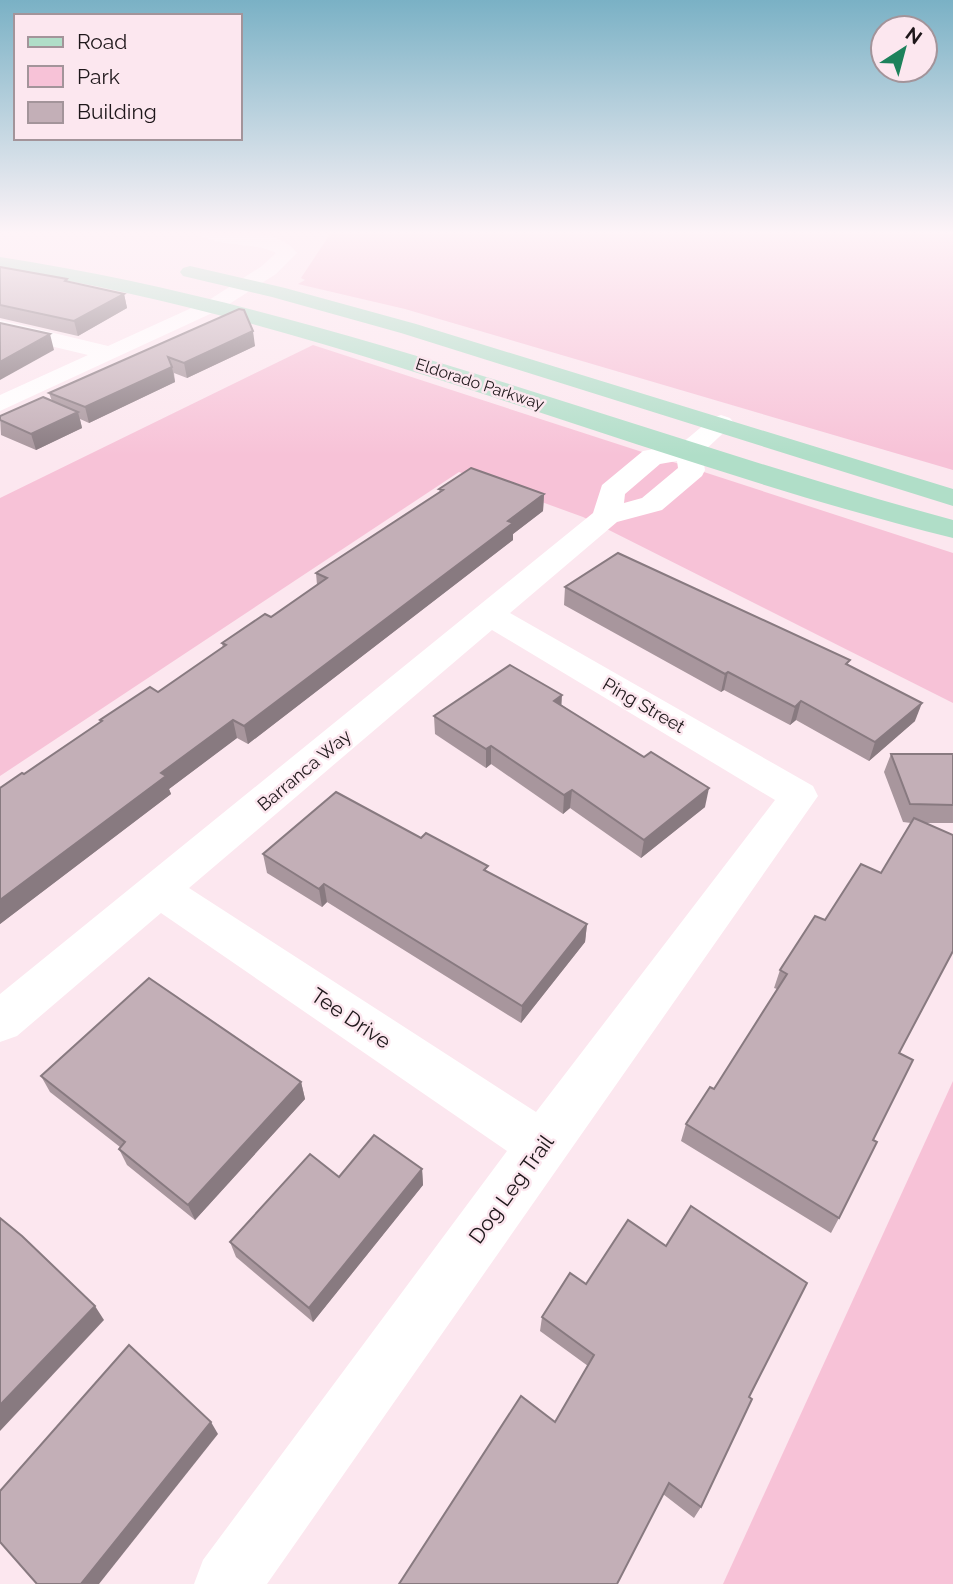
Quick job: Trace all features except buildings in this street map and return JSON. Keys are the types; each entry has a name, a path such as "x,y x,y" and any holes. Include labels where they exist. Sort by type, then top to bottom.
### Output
{"main road":[{"name":"Eldorado Parkway","path":"230,308 319,332 842,499 953,529"},
{"name":"Eldorado Parkway","path":"336,308 721,424 953,499"}],"street":[{"path":"0,404 208,308"},
{"path":"0,327 110,353"},
{"path":"689,451 721,424"},
{"name":"Barranca Way","path":"0,1022 607,516 652,504 692,470 689,451"},
{"name":"Ping Street","path":"490,615 799,796"},
{"name":"Dog Leg Trail","path":"227,1584 542,1145 799,796"},
{"name":"Tee Drive","path":"159,890 542,1145"}],"green space":[{"path":"400,308 953,308 953,470"},
{"path":"313,345 953,553 953,703 583,517 459,472 0,776 0,498"},
{"path":"953,1081 953,1584 723,1584"}]}
